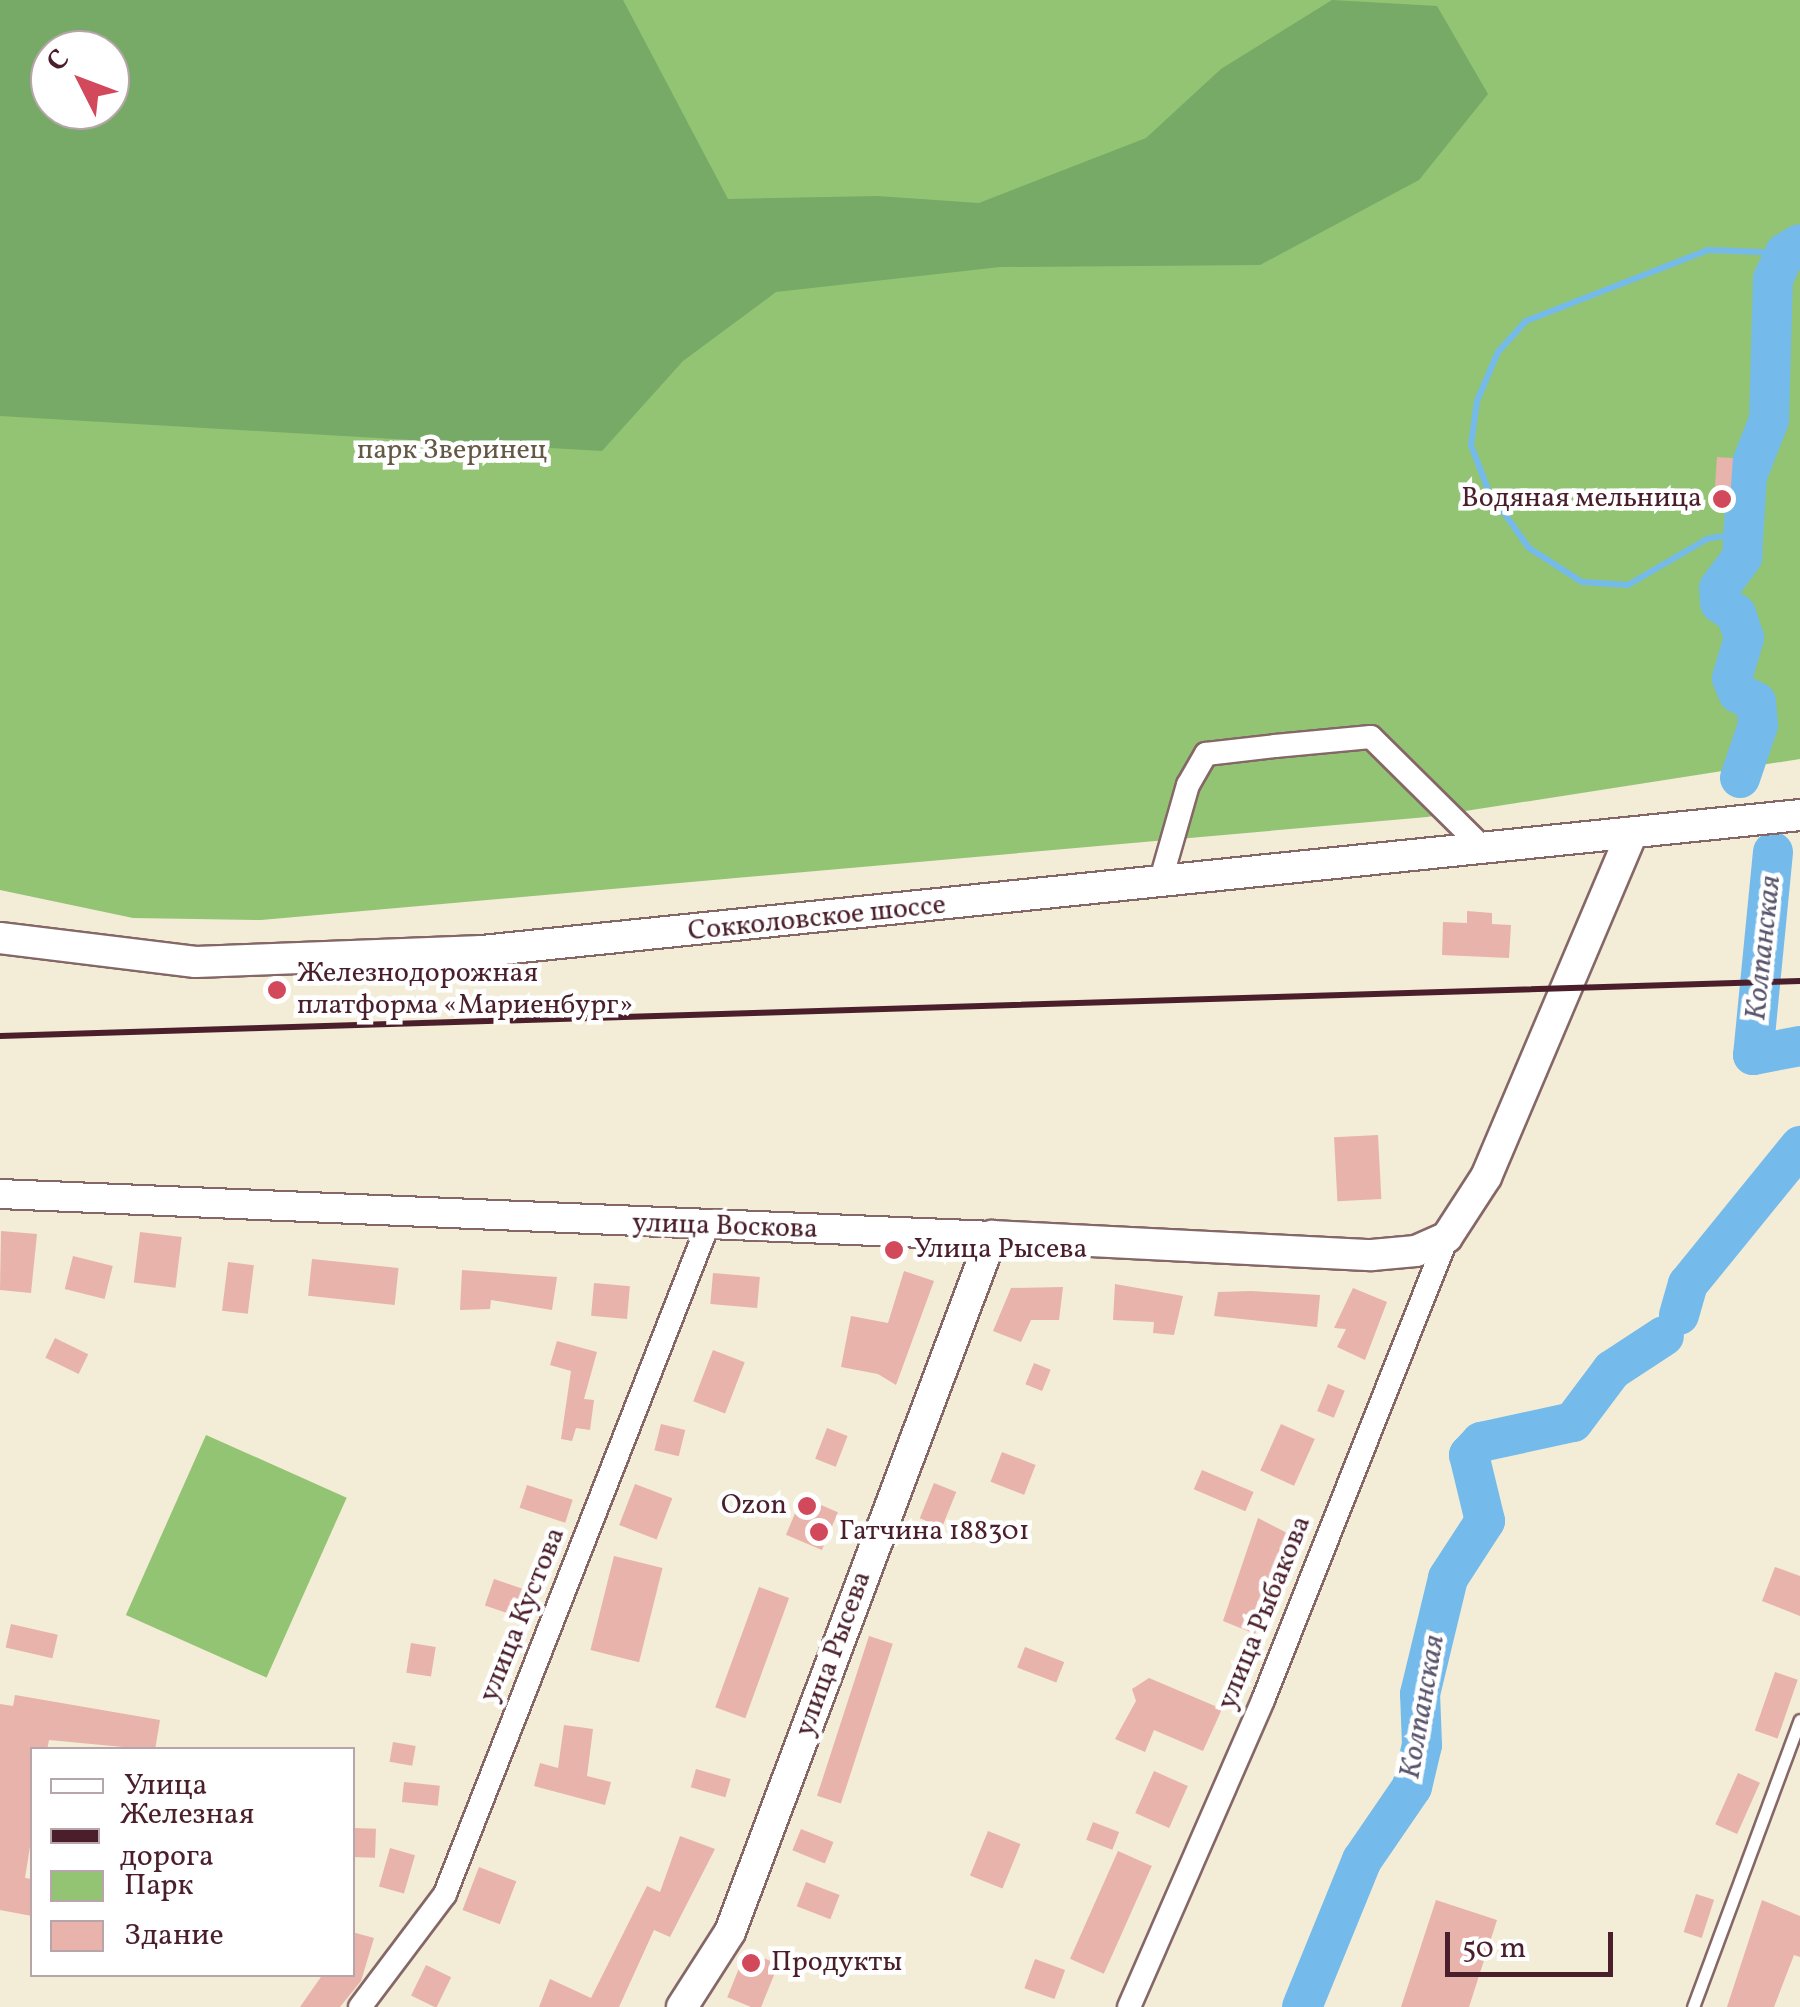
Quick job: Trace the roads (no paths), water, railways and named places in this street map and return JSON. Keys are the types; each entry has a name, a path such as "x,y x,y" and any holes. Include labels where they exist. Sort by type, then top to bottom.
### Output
{"main road":[{"name":"Сокколовское шоссе","path":"0,938 114,956 275,962 482,951 1800,815"},
{"name":"улица Воскова","path":"992,1236 1372,1255 1423,1264 1447,1237 1486,1178 1632,833"},
{"name":"улица Рысева","path":"682,2007 730,1932 992,1236"}],"street":[{"path":"1160,883 1188,785 1206,754 1274,746 1371,737 1485,850"},
{"name":"улица Воскова","path":"0,1194 707,1227 992,1236"},
{"name":"улица Кустова","path":"360,2007 445,1894 707,1227"},
{"name":"улица Рыбакова","path":"1129,2007 1263,1700 1423,1264"}],"lane":[{"path":"1693,2007 1800,1720"}],"waterway":[{"name":"Колпанская","path":"1740,778 1758,725 1756,702 1738,693 1732,678 1744,638 1736,614 1720,603 1719,588 1742,557 1747,476 1769,420 1773,279 1785,253 1800,244"},
{"path":"1740,533 1707,539 1628,585 1582,582 1529,548 1489,492 1471,445 1477,401 1498,352 1526,321 1708,250 1785,253"},
{"path":"1752,744 1774,717 1770,706 1756,702"},
{"name":"Колпанская","path":"1773,852 1753,1055 1800,1046"},
{"name":"Колпанская","path":"1679,1315 1688,1284 1800,1146"},
{"name":"Колпанская","path":"1302,2007 1362,1860 1412,1787 1422,1745 1420,1694 1448,1578 1485,1521 1469,1455 1481,1442 1573,1422 1612,1370 1664,1336"}],"railway":[{"path":"0,1036 1800,981"}],"place":[{"name":"Водяная мельница","path":"1722,499"},
{"name":"Железнодорожная платформа «Мариенбург»","path":"277,990"},
{"name":"Улица Рысева","path":"894,1250"},
{"name":"Ozon","path":"807,1506"},
{"name":"Гатчина 188301","path":"819,1532"},
{"name":"Продукты","path":"751,1963"}],"park label":[{"name":"парк Зверинец","path":"452,451"}]}
